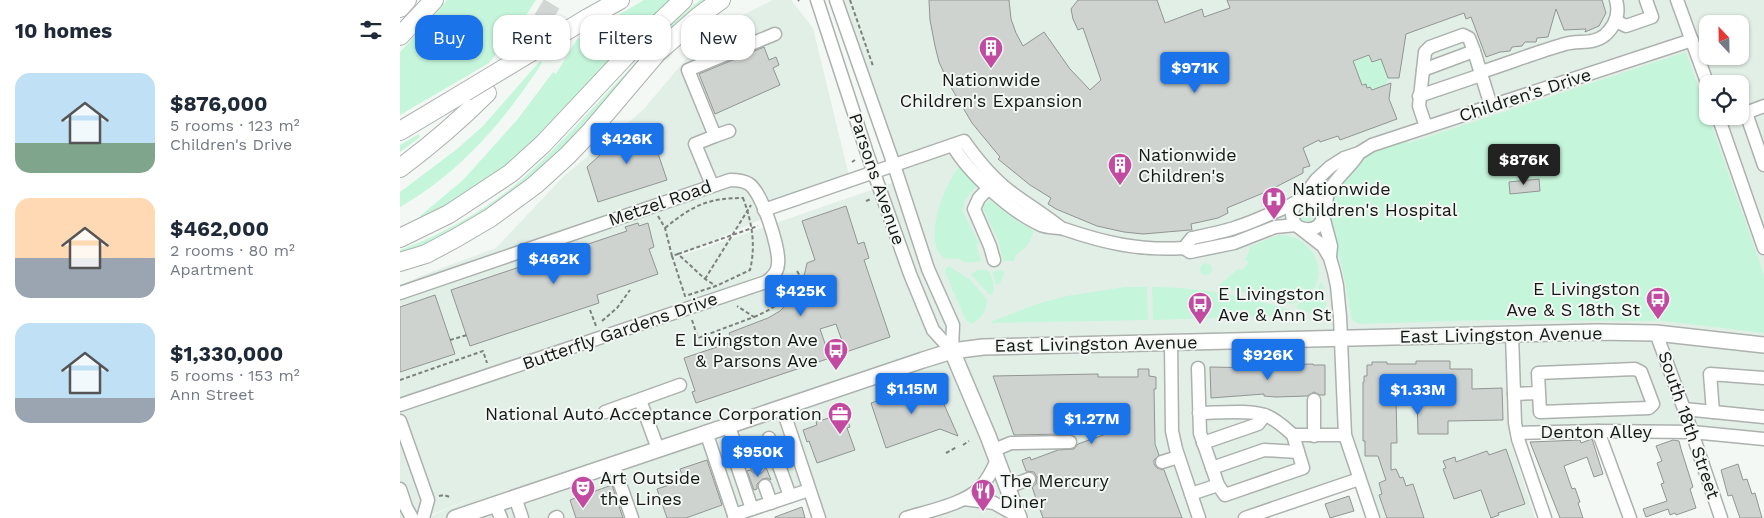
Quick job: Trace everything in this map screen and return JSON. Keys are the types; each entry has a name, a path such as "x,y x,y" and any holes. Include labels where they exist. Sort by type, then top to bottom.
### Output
{"highway":[{"path":"400,8 407,0"},
{"path":"400,36 434,0"},
{"path":"400,131 620,0"},
{"path":"400,238 449,214 511,173 543,144 638,43 683,0"},
{"path":"400,262 426,254 456,238 490,218 535,185 590,132 657,53 685,27 721,0"},
{"path":"400,168 436,141 487,92"}],"main road":[{"name":"East Livingston Avenue","path":"455,518 498,511 515,497 952,351 983,347 1597,332 1656,333 1764,344"},
{"name":"Parsons Avenue","path":"952,351 996,455 1019,518"}],"street":[{"name":"Parsons Avenue","path":"817,0 910,274 933,330 952,351"},
{"name":"Parsons Avenue","path":"836,0 928,269 952,325 952,351"},
{"path":"1419,96 1478,76 1480,72 1567,44 1595,41 1606,34 1616,21 1618,8 1616,0"},
{"path":"1616,21 1626,26 1652,17 1646,0"},
{"path":"1677,0 1704,75"},
{"path":"715,136 688,70 776,34"},
{"path":"1426,127 1419,106 1425,52 1430,47 1463,35 1469,38 1491,106"},
{"name":"Children's Drive","path":"1184,248 1192,238 1239,227 1300,201 1316,180 1330,167 1344,158 1387,139 1692,40"},
{"path":"1422,70 1474,51"},
{"path":"1749,111 1764,106"},
{"path":"1721,125 1764,248"},
{"path":"1745,125 1764,165"},
{"path":"712,185 695,144 729,131"},
{"path":"764,210 958,144 964,162 993,184 1025,216 1042,226 1062,229 1117,245 1141,248 1184,248 1190,252 1234,243 1275,227 1298,227 1311,230 1320,224 1323,215"},
{"name":"Children's Drive","path":"1323,215 1327,196 1335,181 1356,159 1359,152"},
{"name":"Metzel Road","path":"400,293 730,180 743,181 749,184 758,195 764,210"},
{"path":"993,184 979,198 974,209 994,260"},
{"path":"1330,258 1331,246 1320,204 1312,199 1300,201 1292,211 1293,221 1322,246 1330,258 1338,286 1345,435 1373,518"},
{"name":"Butterfly Gardens Drive","path":"404,401 766,282 776,272 778,257 764,210"},
{"name":"South 18th Street","path":"1656,333 1692,432 1718,517"},
{"path":"1512,335 1514,422 1545,518"},
{"path":"1171,342 1172,431 1178,456 1199,518"},
{"path":"1198,368 1199,413 1200,434 1218,485 1225,495 1303,468 1293,435 1266,415 1254,412 1199,413"},
{"path":"1635,369 1641,372 1653,404 1649,408 1540,412 1539,393 1538,373 1635,369"},
{"path":"1713,412 1710,374 1764,378"},
{"path":"604,412 680,386"},
{"path":"1514,394 1539,393"},
{"path":"640,400 658,449"},
{"path":"1314,400 1314,436"},
{"path":"782,407 819,518"},
{"path":"1684,409 1764,416"},
{"path":"1203,443 1258,424 1266,415"},
{"path":"400,422 428,500 423,518"},
{"path":"728,425 739,454 737,465 752,509"},
{"path":"1598,431 1630,518"},
{"name":"Denton Alley","path":"1517,433 1598,431 1692,432 1764,439"},
{"path":"706,432 734,516 809,490"},
{"path":"1293,435 1345,435"},
{"path":"769,438 790,496"},
{"path":"906,518 964,499 982,486 996,455 1011,443 1070,442"},
{"path":"1212,468 1264,450 1298,452"},
{"path":"739,454 751,458 758,467"},
{"path":"1162,462 1178,456"},
{"path":"614,464 632,518"},
{"path":"1008,487 1029,479"},
{"path":"1245,518 1281,512 1359,479"},
{"path":"1191,494 1218,485"},
{"path":"765,486 771,503"},
{"path":"400,489 412,518"},
{"path":"515,497 522,518"},
{"path":"964,499 994,503 1019,518"}],"path":[{"path":"850,0 873,68"},
{"path":"665,228 679,216 697,205 718,198 743,198 751,200 752,203 748,210 705,279"},
{"path":"657,214 665,228 685,296 716,286 750,270 753,252 752,228 743,198"},
{"path":"866,201 874,198"},
{"path":"672,256 761,225"},
{"path":"678,254 705,279 716,286"},
{"path":"692,320 698,338 773,309 793,290 800,276 797,270"},
{"path":"602,321 617,308 630,290"},
{"path":"737,306 754,317"},
{"path":"590,310 596,326"},
{"path":"450,340 466,335"},
{"path":"400,380 483,351 487,363"},
{"path":"963,445 969,441"},
{"path":"946,454 957,447"}],"shaded area":[{"name":"Nationwide Children's Hospital","path":"773,0 791,0 813,28 850,180 669,260 906,178 842,0 1764,0 1764,436 1686,430 1508,433 1535,518 1373,518 1359,481 1245,518 818,518 809,493 736,518 426,518 483,494 423,518 400,518 400,285 496,248 564,176 643,110 685,60 755,60 755,15 743,15"}],"green space":[{"path":"447,0 536,0 526,15 493,15 493,58 489,63 400,115 400,52 415,35 415,60 483,60 483,15 433,15"},
{"path":"644,0 673,0 658,15 618,15"},
{"path":"700,0 713,0 695,15 682,15"},
{"path":"680,17 681,26 671,34 671,26"},
{"path":"580,37 580,60 615,60 536,141 499,174 424,219 420,216 463,180 517,120 553,72 556,74 564,60 570,60 570,51"},
{"path":"1378,45 1389,80 1386,82 1387,85 1372,90 1370,87 1367,88 1362,85 1353,62 1369,55 1372,62 1380,60"},
{"path":"1686,52 1699,89 1699,125 1712,125 1764,275 1764,333 1664,321 1494,320 1359,324 1352,320 1342,266 1329,231 1330,199 1352,166 1369,154 1404,140 1409,143"},
{"path":"638,60 640,60 557,154 528,181 478,217 439,238 400,254 400,250 434,236 485,207 515,185 555,148"},
{"path":"540,61 542,63 513,105 480,144 442,178 400,207 400,192 457,149 483,126"},
{"path":"419,134 420,137 400,152 400,145"},
{"path":"959,167 977,185 964,202 963,212 979,243 976,245 981,261 963,262 958,259 943,257 937,249 935,226 938,212 948,185"},
{"path":"990,200 1014,219 1034,231 1027,246 1016,255 1014,261 1003,261 998,240 983,209 984,205"},
{"path":"1304,205 1312,205 1317,210 1315,221 1304,223 1299,218 1299,210"},
{"path":"1278,235 1293,237 1305,244 1313,253 1318,265 1318,277 1314,289 1305,298 1290,304 1218,286 1239,268 1242,270 1249,262 1245,260 1249,247"},
{"path":"1204,263 1208,263 1212,269 1208,275 1204,275 1200,271 1200,267"},
{"path":"949,266 969,279 987,299 983,314 971,324 965,318 945,272 945,269"},
{"path":"977,270 987,270 991,275 993,282 992,295 972,276"},
{"path":"1002,270 1005,273 1000,283 996,285 993,273"},
{"path":"1321,281 1326,298 1324,314 1318,316 1295,307 1313,295"},
{"path":"1125,287 1147,287 1148,320 990,322 1040,303 1067,296"},
{"path":"1152,287 1171,287 1227,294 1281,307 1299,313 1299,315 1153,320"}],"building":[{"path":"929,0 1009,0 1011,19 1023,46 1044,32 1070,69 1090,90 1101,80 1083,28 1078,30 1073,19 1071,9 1078,0 1157,0 1165,23 1202,9 1204,17 1230,8 1227,0 1602,0 1606,13 1599,26 1585,32 1586,29 1564,30 1556,9 1548,37 1537,38 1536,42 1525,42 1522,46 1512,47 1510,51 1486,57 1471,17 1466,19 1464,13 1406,34 1399,78 1388,78 1381,59 1372,62 1369,55 1353,61 1362,85 1366,84 1367,88 1370,87 1372,90 1391,83 1389,99 1397,119 1340,140 1338,136 1320,142 1319,140 1303,148 1310,166 1303,168 1303,173 1268,191 1227,208 1228,213 1218,218 1191,224 1192,230 1143,234 1097,226 1056,209 1048,204 1051,198 1030,185 998,159 1000,157 972,123 949,84 939,62 930,20"},
{"path":"764,47 769,60 776,57 779,65 773,68 780,85 715,114 699,74 733,60 755,60 755,51"},
{"path":"648,124 667,180 598,202 587,167 626,131"},
{"path":"1539,179 1540,191 1510,194 1509,182"},
{"path":"846,206 858,244 864,242 869,258 864,260 890,337 846,352 836,324 820,329 830,358 696,403 692,392 695,391 684,358 732,342 729,333 768,318 780,311 791,300 798,289 807,263 815,260 802,221"},
{"path":"638,223 639,226 648,223 654,247 649,249 658,274 597,295 599,303 470,346 451,290 627,231 625,227"},
{"path":"435,295 455,354 400,372 400,307"},
{"path":"1416,361 1450,361 1450,369 1472,369 1472,389 1502,388 1503,420 1448,421 1448,434 1418,434 1417,396 1396,397 1397,443 1391,443 1391,470 1396,469 1400,478 1403,477 1406,486 1413,484 1424,518 1387,518 1379,495 1382,494 1379,483 1386,480 1378,456 1365,456 1365,441 1363,441 1364,376 1367,376 1367,365 1372,365 1372,362 1416,364"},
{"path":"1274,365 1325,365 1325,395 1314,392 1307,396 1276,397 1264,396 1264,394 1211,398 1210,367 1263,368 1263,366"},
{"path":"1138,369 1149,369 1149,376 1156,377 1156,389 1154,389 1155,444 1159,455 1154,460 1154,464 1157,468 1164,470 1182,518 1043,518 1032,487 1036,484 1037,477 1034,472 1026,471 1022,460 1030,457 1031,460 1058,450 1074,449 1078,444 1109,433 1014,435 993,376 1098,374 1098,377 1138,377"},
{"path":"924,383 933,383 940,390 938,391 958,436 940,429 886,448 871,403 925,385"},
{"path":"846,416 850,427 847,428 855,450 817,463 803,430 817,425 816,422 832,417 833,420"},
{"path":"1592,439 1603,474 1594,477 1587,457 1564,466 1572,489 1575,488 1583,518 1560,518 1530,442 1580,440 1581,443"},
{"path":"1673,440 1679,441 1693,487 1690,489 1696,508 1676,515 1675,513 1670,515 1668,509 1646,517 1643,509 1667,501 1661,484 1664,483 1657,463 1662,461 1656,446"},
{"path":"1506,449 1525,504 1498,513 1499,515 1491,518 1481,490 1454,499 1443,469 1446,468 1443,461 1455,457 1456,462 1487,451 1489,455"},
{"path":"707,460 722,505 686,518 667,518 657,489 684,480 680,469"},
{"path":"1738,464 1743,480 1747,479 1752,494 1755,493 1762,518 1740,518 1732,495 1728,496 1721,470"},
{"path":"766,467 771,480 767,478 762,479 757,484 757,489 754,490 747,471 750,470 760,475"},
{"path":"612,485 623,518 576,518 570,500"},
{"path":"1349,496 1354,511 1330,518 1325,504"},
{"path":"802,507 805,518 775,518 775,517"}],"tunnel":[{"path":"511,63 528,43 554,0"},
{"path":"758,467 765,486"}],"place":[{"name":"Nationwide Children's Expansion","path":"991,69"},
{"name":"Nationwide Children's","path":"1120,186"},
{"name":"Nationwide Children's Hospital","path":"1274,220"},
{"name":"E Livingston Ave & S 18th St","path":"1658,320"},
{"name":"E Livingston Ave & Ann St","path":"1200,325"},
{"name":"E Livingston Ave & Parsons Ave","path":"836,371"},
{"name":"National Auto Acceptance Corporation","path":"840,435"},
{"name":"Art Outside the Lines","path":"583,509"},
{"name":"The Mercury Diner","path":"983,512"}]}
